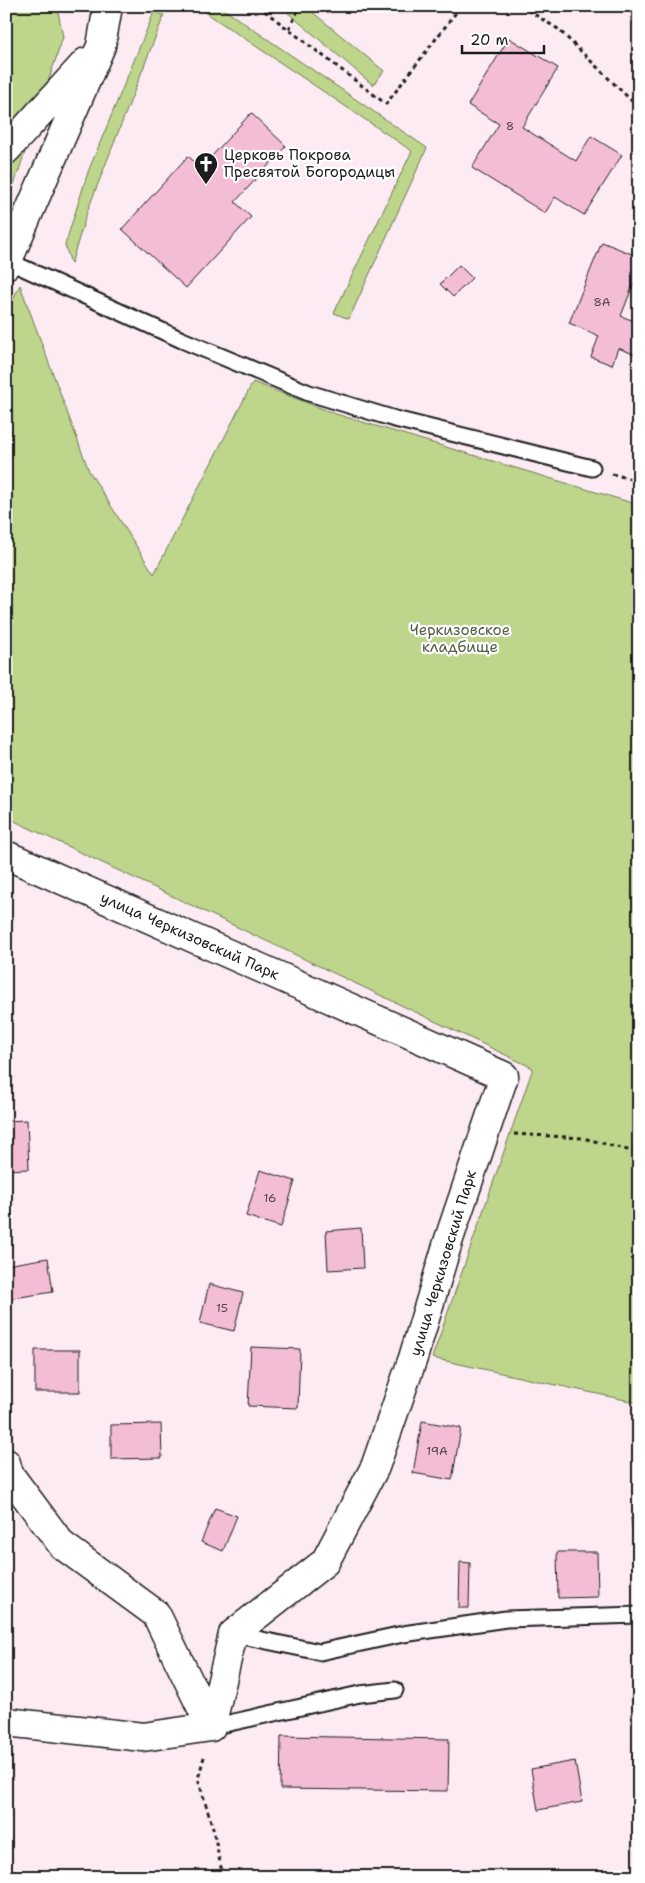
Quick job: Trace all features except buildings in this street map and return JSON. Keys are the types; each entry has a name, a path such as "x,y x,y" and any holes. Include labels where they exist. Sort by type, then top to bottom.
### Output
{"street":[{"path":"7,263 101,46 108,6"},
{"path":"6,150 101,46"},
{"name":"улица Черкизовский Парк","path":"6,855 504,1076 449,1239 413,1358 376,1467 324,1562 233,1634"},
{"path":"6,1463 9,1474 62,1545 156,1614 212,1727"},
{"path":"212,1727 233,1634"},
{"path":"6,1722 143,1737 212,1727"}],"lane":[{"path":"101,46 119,6"},
{"path":"7,263 182,340 309,393 395,418 592,468"},
{"path":"233,1634 320,1652 403,1634 506,1619 639,1614"},
{"path":"212,1727 360,1694 395,1690"}],"path":[{"path":"258,6 386,104 461,6"},
{"path":"289,29 300,6"},
{"path":"521,6 558,29 639,108"},
{"path":"592,468 639,481"},
{"path":"485,1133 583,1138 639,1153"},
{"path":"212,1727 198,1779 213,1828 223,1877"}],"green space":[{"path":"6,6 57,6 63,37 15,182 6,200"},
{"path":"201,6 219,6 427,148 349,319 334,313 412,151 199,8"},
{"path":"280,6 305,6 384,71 373,85"},
{"path":"154,12 164,15 87,212 71,264 65,245 88,172"},
{"name":"Черкизовское кладбище","path":"20,285 89,471 154,574 253,382 336,414 639,505 639,1403 432,1358 533,1068 6,817 6,314"}],"place":[{"name":"Церковь Покрова Пресвятой Богородицы","path":"206,185"}]}
